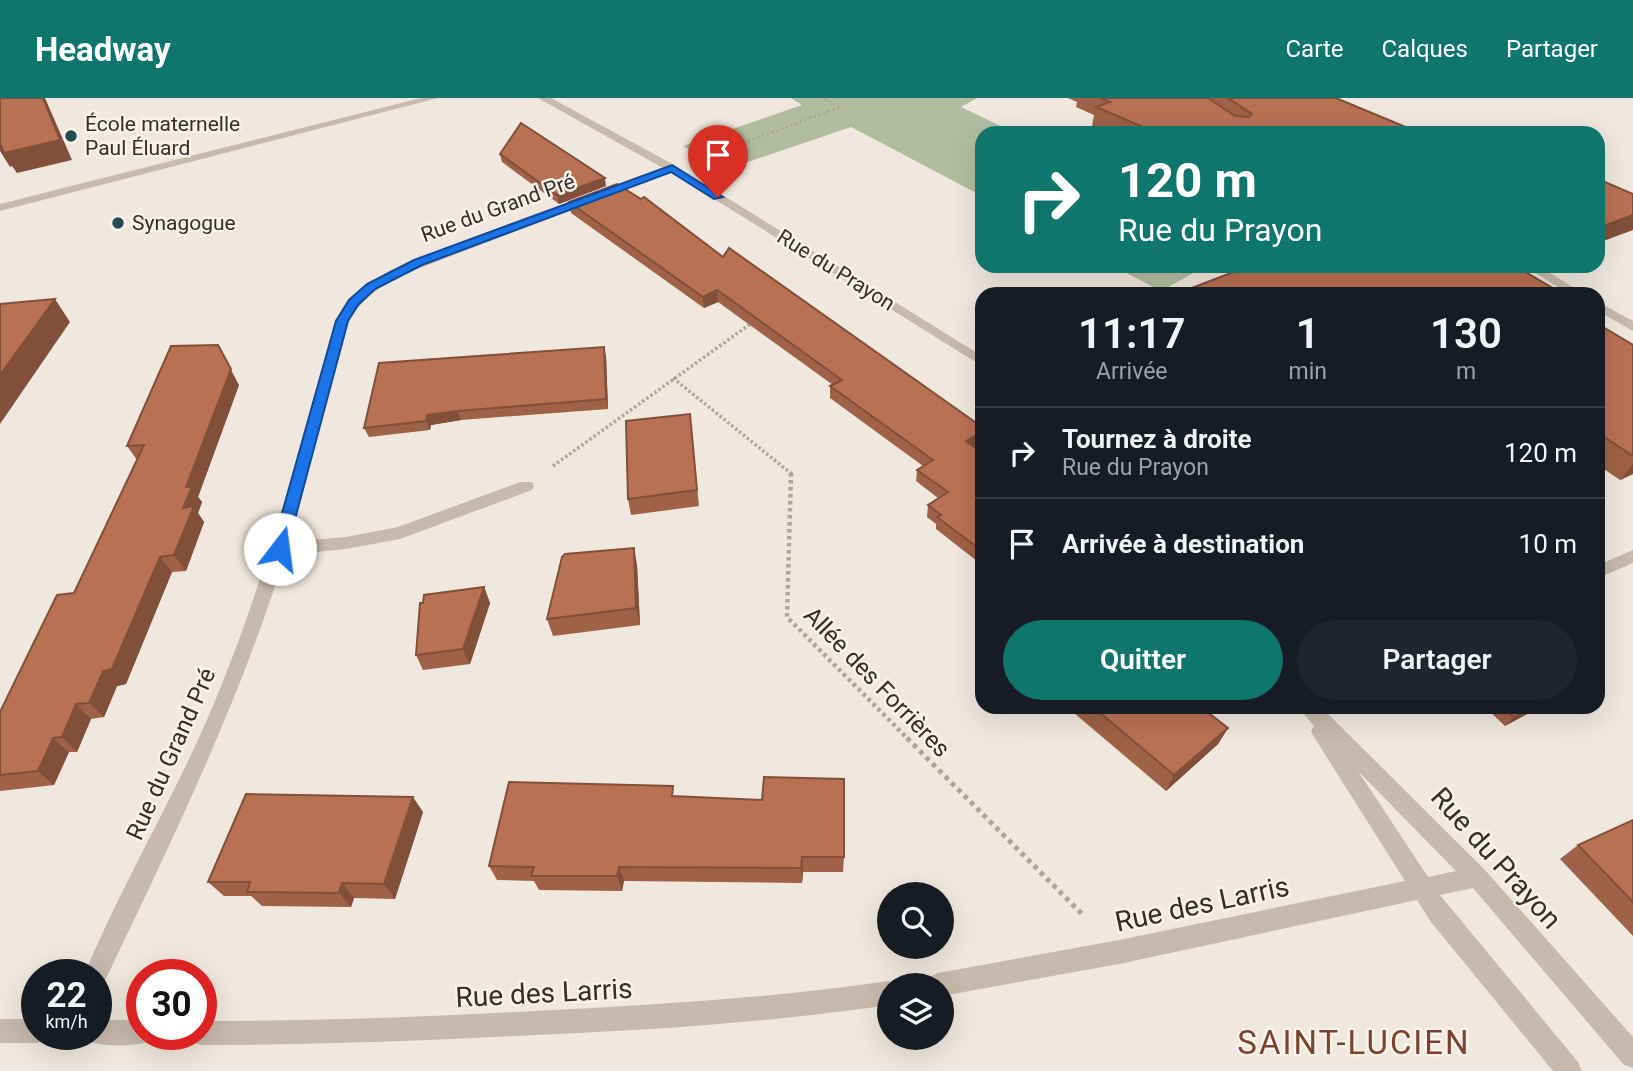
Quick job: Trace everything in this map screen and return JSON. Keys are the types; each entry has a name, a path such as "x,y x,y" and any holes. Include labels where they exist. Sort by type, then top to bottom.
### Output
{"street":[{"path":"0,208 433,98"},
{"name":"Rue du Prayon","path":"543,98 672,168 975,358"},
{"name":"Rue du Grand Pré","path":"104,959 220,711 280,549 342,321 353,303 371,287 418,262 672,168"},
{"path":"1542,273 1566,287"},
{"path":"1605,310 1633,327"},
{"path":"280,549 346,543 400,533 526,486"},
{"path":"1605,569 1633,556"},
{"name":"Rue du Prayon","path":"1311,714 1420,888 1466,948 1569,1071"},
{"name":"Rue du Prayon","path":"1314,714 1477,877 1633,1056"},
{"name":"Rue des Larris","path":"954,982 1119,952 1477,877"},
{"name":"Rue des Larris","path":"217,1033 372,1031 657,1017 779,1007 877,995"},
{"path":"0,1031 21,1031"}],"path":[{"path":"672,168 841,107 824,98"},
{"path":"526,486 757,320"},
{"name":"Allée des Forrières","path":"673,378 793,475 787,617 1119,952"}],"green space":[{"path":"791,98 977,98 961,107 1000,126 975,126 975,192 851,127 724,170 683,146 802,105"},
{"path":"1126,273 1193,273 1168,287 1153,287"}],"building":[{"path":"0,98 43,98 60,140 4,153 0,146"},
{"path":"1101,98 1208,98 1235,116 1249,117 1252,114 1228,98 1336,98 1403,126 1141,126 1096,107 1110,102"},
{"path":"521,123 605,178 557,195 500,154"},
{"path":"1605,182 1633,194 1633,215 1605,225"},
{"path":"617,184 641,199 644,197 723,257 729,248 975,422 975,436 966,441 975,448 975,546 937,517 941,515 928,505 948,492 917,470 933,460 830,386 842,380 717,290 703,297 569,202"},
{"path":"1231,273 1527,273 1551,287 1194,287"},
{"path":"55,299 0,375 0,304"},
{"path":"1605,328 1633,345 1633,456 1605,438"},
{"path":"218,345 231,369 186,487 192,487 183,508 194,506 174,555 160,557 112,669 103,671 89,703 76,704 62,737 53,738 38,771 0,775 0,712 57,595 74,593 144,445 127,446 171,346"},
{"path":"604,347 606,399 458,411 427,415 426,421 364,428 379,363"},
{"path":"690,414 697,490 628,499 626,421"},
{"path":"634,548 636,608 547,619 565,554"},
{"path":"484,587 463,649 416,655 420,603 423,603 424,595"},
{"path":"1101,714 1210,714 1228,728 1174,775"},
{"path":"764,777 844,779 844,857 802,857 801,868 619,867 617,876 531,876 534,867 489,866 509,782 673,786 672,796 762,800"},
{"path":"246,794 413,797 384,884 342,883 339,893 247,892 250,882 208,882"},
{"path":"1633,820 1633,902 1578,845"}],"place":[{"name":"École maternelle Paul Éluard","path":"71,136"},
{"name":"Synagogue","path":"118,223"}],"district":[{"name":"SAINT-LUCIEN","path":"1354,1042"}],"route":[{"path":"280,549 342,321 353,303 371,287 418,262 672,168 718,197"}]}
